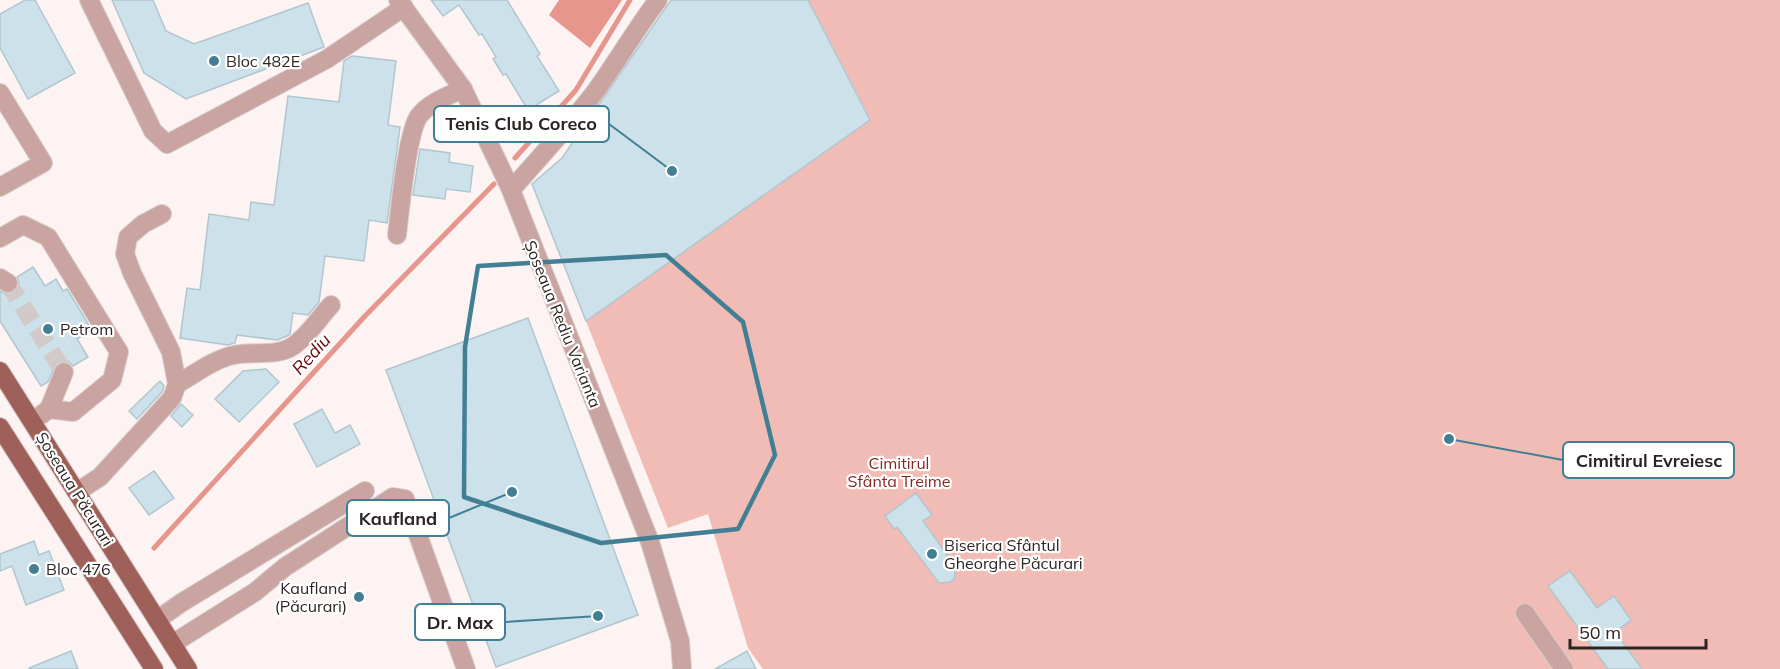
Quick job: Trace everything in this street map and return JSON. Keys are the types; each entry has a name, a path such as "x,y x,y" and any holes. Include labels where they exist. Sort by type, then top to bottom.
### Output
{"main road":[{"name":"Șoseaua Păcurari","path":"0,371 188,669"},
{"name":"Șoseaua Păcurari","path":"0,427 154,669"}],"street":[{"path":"89,0 153,131 167,144 327,59 401,3"},
{"path":"510,190 595,92 658,0"},
{"name":"Șoseaua Rediu Varianta","path":"401,3 463,89 510,190 650,542 680,640 682,669"},
{"path":"397,235 411,136 418,117 431,104 463,89"},
{"path":"0,93 43,163 0,186"},
{"path":"77,492 100,477 172,399 177,384 171,352 125,255 129,237 143,224 162,214"},
{"path":"0,238 23,225 48,237 118,352 112,380 73,412 49,409"},
{"path":"177,384 219,360 234,355 280,351 292,347 331,305"},
{"path":"32,422 49,409 64,372"},
{"path":"157,620 365,491"},
{"path":"172,644 255,592 285,567 393,497 405,499 466,669"},
{"path":"1525,613 1564,669"}],"highlighted area":[{"path":"666,255 743,322 775,455 738,529 601,543 464,497 465,347 478,266"}],"green space":[{"name":"Cimitirul Sfânta Treime","path":"808,0 1780,0 1780,669 763,669 748,648 708,514 668,528 586,321 870,119"}],"shaded area":[{"path":"559,0 622,0 590,48 549,15"}],"building":[{"path":"25,0 35,0 75,73 28,99 0,48 0,14"},
{"name":"Bloc 482E","path":"112,0 153,0 166,31 194,44 308,3 324,47 186,99 144,73"},
{"path":"431,0 507,0 540,54 537,56 559,91 528,110 506,74 503,75 493,59 496,57 482,34 479,35 459,5 443,16"},
{"path":"671,0 808,0 870,120 586,321 532,184 562,158"},
{"path":"352,56 396,61 388,125 400,127 387,223 369,220 364,261 325,256 319,302 308,315 293,313 290,334 287,336 277,340 237,335 235,343 228,345 180,338 187,288 200,290 209,214 249,220 251,202 274,205 288,96 339,102 344,61"},
{"path":"420,149 450,153 449,162 473,166 470,192 446,189 445,199 413,195"},
{"path":"33,267 45,286 56,279 63,291 67,289 92,330 77,339 88,357 73,366 68,361 58,363 48,382 41,386 0,321 0,291 7,294 14,293 19,284 17,277"},
{"path":"528,318 638,615 496,667 386,370"},
{"path":"266,369 279,382 239,422 215,399 243,371"},
{"path":"160,381 164,386 162,392 137,419 129,411"},
{"path":"181,404 193,415 182,427 171,416"},
{"path":"322,409 335,433 350,425 360,444 317,467 294,424"},
{"path":"154,471 174,498 149,515 129,488"},
{"path":"916,493 932,515 923,521 956,568 954,579 950,582 939,583 897,527 894,529 885,516"},
{"name":"Bloc 476","path":"34,541 39,555 49,551 64,590 26,605 12,566 0,571 0,554"},
{"path":"1570,571 1597,608 1614,596 1631,620 1615,632 1642,669 1608,669 1548,586"},
{"path":"71,651 78,669 29,669 29,668"},
{"path":"747,651 756,669 715,669"}],"waterway":[{"name":"Rediu","path":"515,158 576,90 630,0"},
{"name":"Rediu","path":"154,548 365,316 494,184"}],"tunnel":[{"path":"8,283 64,372"}],"place":[{"name":"Bloc 482E","path":"214,61"},
{"name":"Tenis Club Coreco","path":"672,171"},
{"name":"Petrom","path":"48,329"},
{"name":"Cimitirul Evreiesc","path":"1449,439"},
{"name":"Kaufland","path":"512,492"},
{"name":"Biserica Sfântul Gheorghe Păcurari","path":"932,554"},
{"name":"Bloc 476","path":"34,569"},
{"name":"Kaufland (Păcurari)","path":"359,597"},
{"name":"Dr. Max","path":"598,616"}]}
